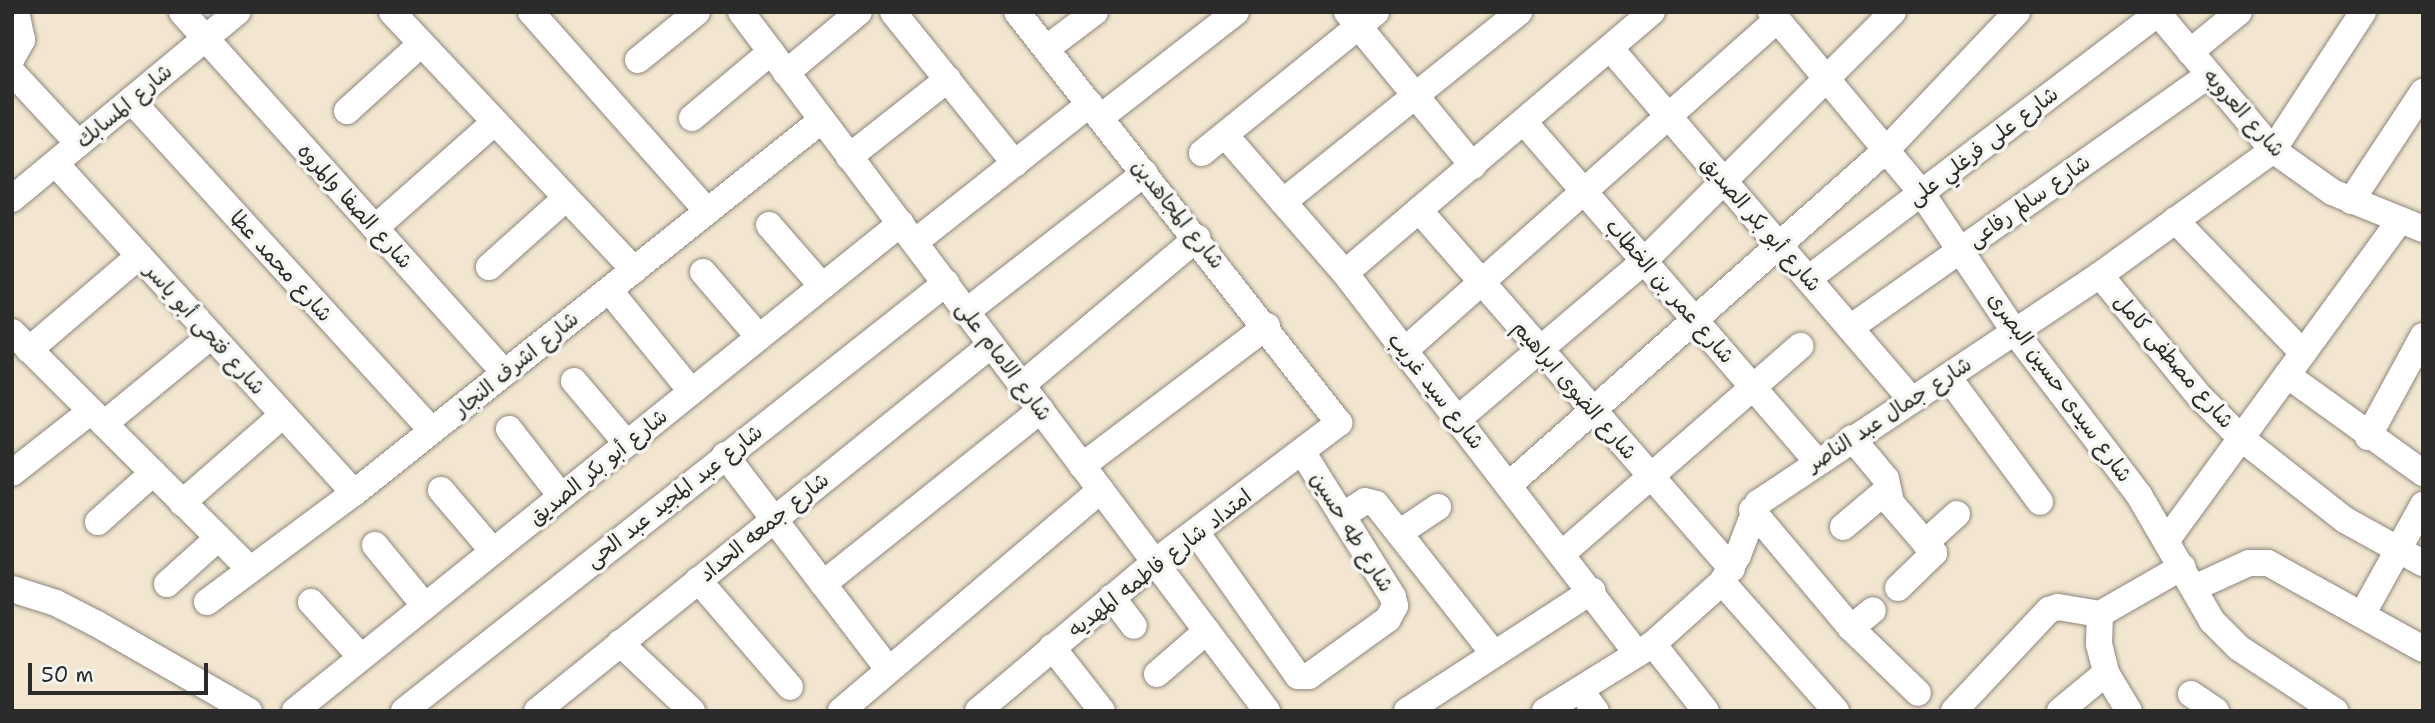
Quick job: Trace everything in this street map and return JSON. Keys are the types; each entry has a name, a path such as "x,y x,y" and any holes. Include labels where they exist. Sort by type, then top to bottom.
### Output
{"street":[{"path":"12,58 22,40 16,12"},
{"name":"شارع الصفا والمروه","path":"182,12 505,373"},
{"path":"391,12 634,270"},
{"path":"531,12 707,211"},
{"path":"638,60 697,12"},
{"name":"شارع الامام على","path":"741,12 1266,711"},
{"path":"692,118 859,12"},
{"path":"893,12 1015,164"},
{"name":"شارع المجاهدين","path":"1017,12 1337,417"},
{"path":"1047,48 1095,12"},
{"name":"شارع أبو بكر الصديق","path":"295,711 822,286 1096,111 1236,12"},
{"path":"1283,202 1519,12"},
{"path":"1345,273 1653,12"},
{"path":"1458,419 1644,261 1893,12"},
{"path":"2190,52 2239,12"},
{"path":"2273,149 2363,12"},
{"name":"شارع المسابك","path":"12,200 234,13"},
{"name":"شارع العروبه","path":"2158,13 2273,149 2351,201 2411,225"},
{"name":"شارع على فرغلي على","path":"1808,279 2158,13"},
{"path":"1404,351 1483,285 1670,119 1774,16"},
{"name":"شارع سيدى حسين البصرى","path":"1774,16 1922,192 1962,248 2014,331 2139,495 2213,621 2239,648 2335,711"},
{"path":"1202,153 1360,17 1415,96 1473,166"},
{"path":"1510,484 1887,149 2004,17"},
{"path":"347,111 421,44"},
{"name":"شارع أبو بكر الصديق","path":"1610,48 1912,400"},
{"path":"12,72 79,144"},
{"name":"شارع سالم رفاعى","path":"1850,328 2208,75"},
{"path":"849,157 948,79"},
{"path":"2351,201 2423,92"},
{"name":"شارع محمد عطا","path":"131,100 432,431"},
{"name":"شارع اشرف النجار","path":"206,602 354,493 821,120"},
{"path":"375,228 495,122"},
{"name":"شارع عمر بن الخطاب","path":"1524,122 1816,460"},
{"name":"شارع سيد غريب","path":"1225,135 1345,273 1592,591 1706,711"},
{"name":"شارع جمال عبد الناصر","path":"1752,510 1816,460 1948,377 2099,275 2273,149"},
{"name":"شارع فتحى أبو ياسر","path":"56,164 354,493"},
{"path":"967,311 1145,173"},
{"path":"489,267 566,198"},
{"name":"شارع الضوى ابراهيم","path":"1419,211 1651,477 1836,711"},
{"path":"2175,220 2303,353"},
{"path":"769,225 822,286"},
{"path":"2166,541 2303,353 2411,225"},
{"path":"1022,385 1197,238"},
{"path":"139,256 19,345 97,417 250,569"},
{"path":"703,272 759,337"},
{"name":"شارع مصطفى كامل","path":"2099,275 2199,396 2241,438 2345,520 2423,564"},
{"name":"شارع عبد المجيد عبد الحى","path":"404,711 946,283"},
{"path":"609,290 691,391"},
{"path":"1082,466 1267,326"},
{"path":"12,473 97,417 211,335"},
{"path":"2368,438 2423,336"},
{"name":"شارع جمعه الحداد","path":"542,709 620,643 991,345"},
{"path":"1563,553 1800,346"},
{"path":"2287,375 2368,438 2423,473"},
{"path":"1948,377 2040,502"},
{"path":"574,381 627,443"},
{"path":"824,584 1041,410"},
{"path":"183,503 284,415"},
{"name":"امتداد شارع فاطمه المهديه","path":"978,711 1155,562 1337,429 1337,417"},
{"path":"509,429 561,496"},
{"path":"1852,438 1886,479 1891,503 1933,556 1898,588"},
{"name":"شارع طه حسين","path":"1196,532 1295,675 1305,677 1388,619 1395,606 1303,453"},
{"path":"725,455 888,668"},
{"path":"98,522 153,473"},
{"path":"441,490 493,551"},
{"path":"1843,527 1887,490"},
{"path":"841,711 888,668 1101,491"},
{"path":"1342,516 1369,501 1399,533 1494,654"},
{"path":"2362,615 2423,505"},
{"path":"1399,533 1438,507"},
{"path":"1545,711 1645,649 1727,575 1752,510 1851,628 1918,693"},
{"path":"1925,543 1957,514"},
{"path":"167,584 218,538"},
{"path":"375,545 425,606"},
{"path":"1954,711 2049,610 2058,607 2100,614 2188,578 2249,563 2268,563 2423,649"},
{"path":"698,580 790,687"},
{"path":"12,589 87,618 249,711"},
{"path":"1407,711 1592,591"},
{"path":"1112,597 1134,626"},
{"path":"311,602 361,657"},
{"path":"1851,628 1872,610"},
{"path":"2100,614 2099,644 2106,673 2129,711"},
{"path":"1157,674 1207,631"},
{"path":"620,643 692,711"},
{"path":"1052,647 1102,711"},
{"path":"2060,711 2106,673"},
{"path":"1580,690 1596,711"},
{"path":"2191,694 2216,711"}]}
